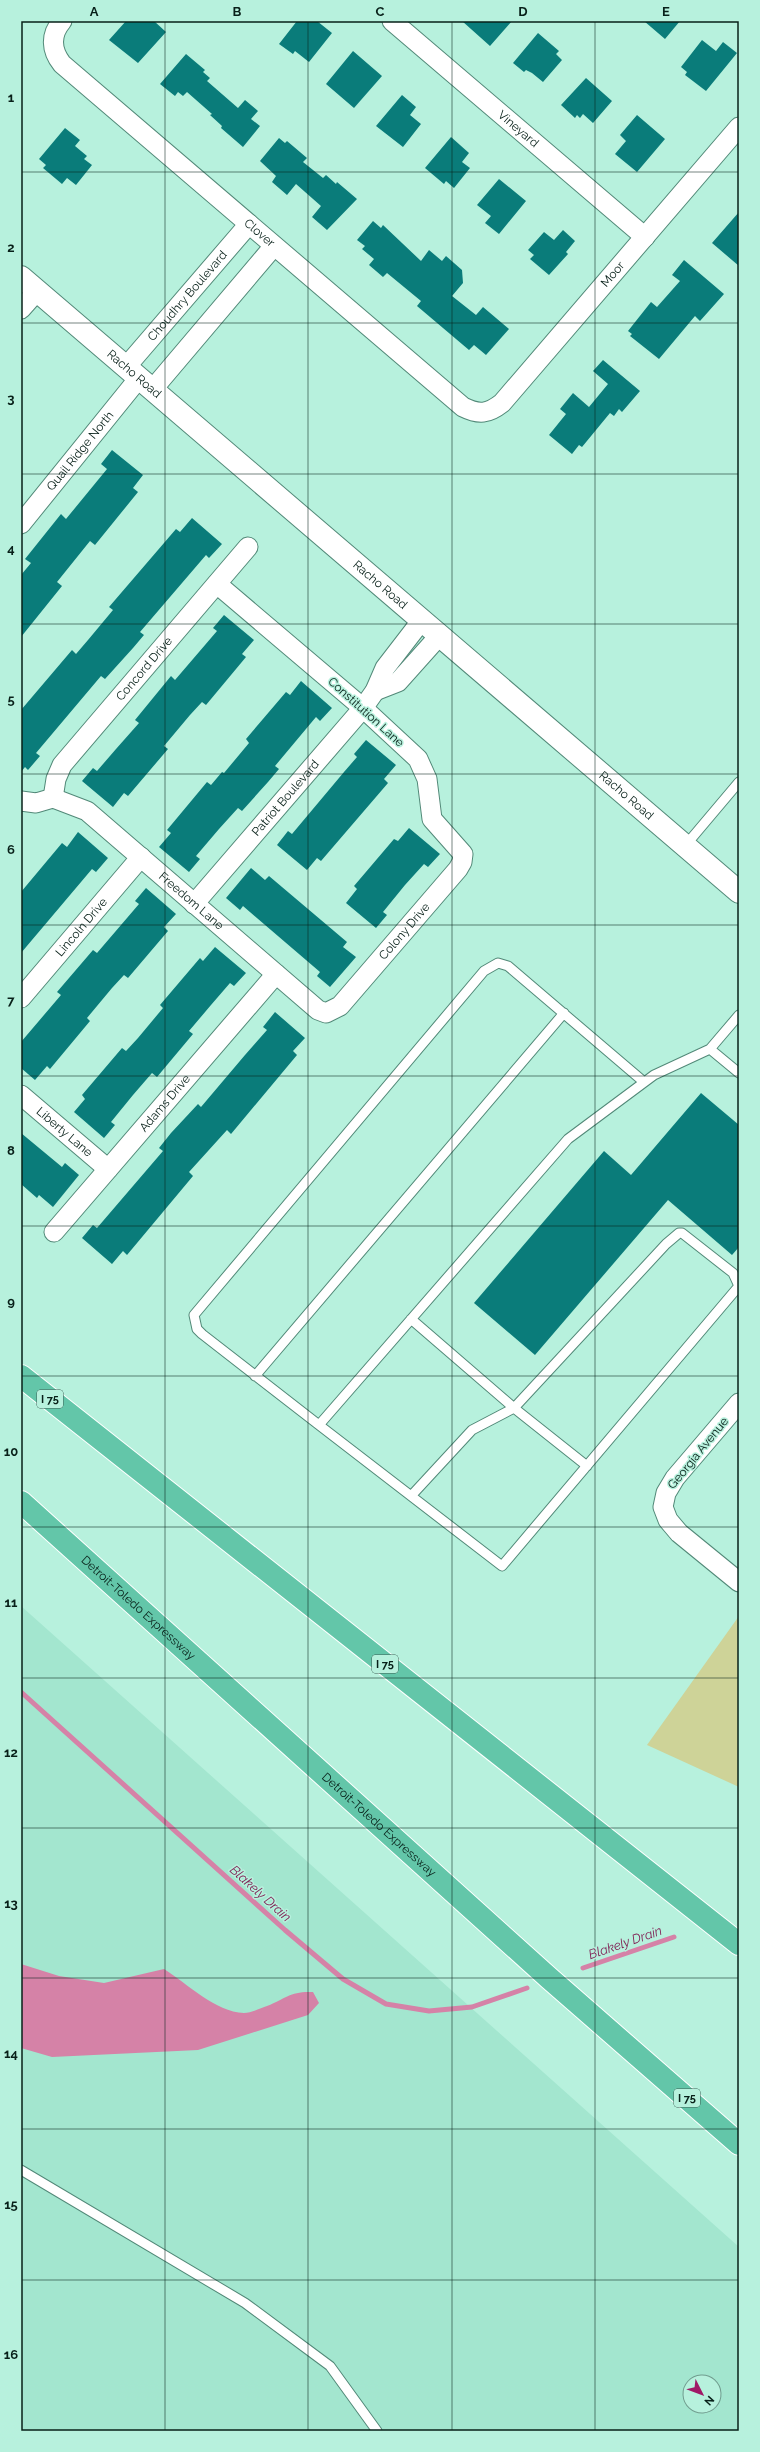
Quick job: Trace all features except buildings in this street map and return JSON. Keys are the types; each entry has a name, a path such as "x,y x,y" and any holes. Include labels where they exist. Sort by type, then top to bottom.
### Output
{"highway":[{"name":"I 75","path":"21,1376 739,1944"},
{"name":"Detroit-Toledo Expressway","path":"21,1502 549,1978 739,2144"}],"street":[{"name":"Clover","path":"62,21 53,38 55,56 62,64 463,407 482,414"},
{"name":"Vineyard","path":"392,21 645,237"},
{"name":"Moor","path":"482,414 502,403 739,127"},
{"name":"Choudhry Boulevard","path":"139,379 249,224"},
{"path":"139,379 274,246"},
{"path":"21,309 29,284"},
{"name":"Racho Road","path":"29,284 739,892"},
{"name":"Quail Ridge North","path":"21,524 139,379"},
{"name":"Concord Drive","path":"53,798 56,779 62,765 248,547"},
{"name":"Constitution Lane","path":"217,584 363,708 412,753 424,770 429,789 430,813 432,819 463,854 462,862 458,869"},
{"name":"Patriot Boulevard","path":"194,904 363,708 375,691 384,668 422,620"},
{"path":"375,691 398,682 440,635"},
{"path":"21,801 36,803 53,798"},
{"name":"Freedom Lane","path":"53,798 87,811 318,1010 326,1013 340,1006 351,994"},
{"name":"Lincoln Drive","path":"21,998 141,857"},
{"name":"Colony Drive","path":"351,994 458,869"},
{"name":"Adams Drive","path":"54,1232 276,974"},
{"name":"Liberty Lane","path":"21,1095 108,1169"},
{"name":"Georgia Avenue","path":"739,1403 676,1478 666,1493 663,1507 668,1520 679,1533 739,1582"}],"lane":[{"path":"685,846 739,782"},
{"path":"411,1496 472,1430 514,1408 666,1244 679,1232 688,1237 733,1273 739,1286 502,1566 411,1496 319,1425 202,1334 197,1329 194,1315 484,971 498,963 508,966 644,1082"},
{"path":"256,1376 564,1013"},
{"path":"319,1425 568,1139 654,1075 710,1049 739,1015"},
{"path":"710,1049 739,1073"},
{"path":"411,1319 514,1408 587,1466"},
{"path":"21,2170 245,2303 330,2366 377,2431"}],"shaded area":[{"path":"21,1606 739,2247 739,2431 21,2431"},
{"path":"739,1616 739,1787 647,1745"},
{"path":"21,1964 59,1976 104,1983 164,1969 212,2003 223,2008 244,2013 256,2010 294,1994 305,1992 313,1992 319,2003 308,2015 198,2050 52,2057 21,2048"}],"waterway":[{"name":"Blakely Drain","path":"21,1692 285,1930 343,1979 386,2004 429,2011 472,2007 527,1988"},
{"name":"Blakely Drain","path":"583,1968 674,1937"}]}
